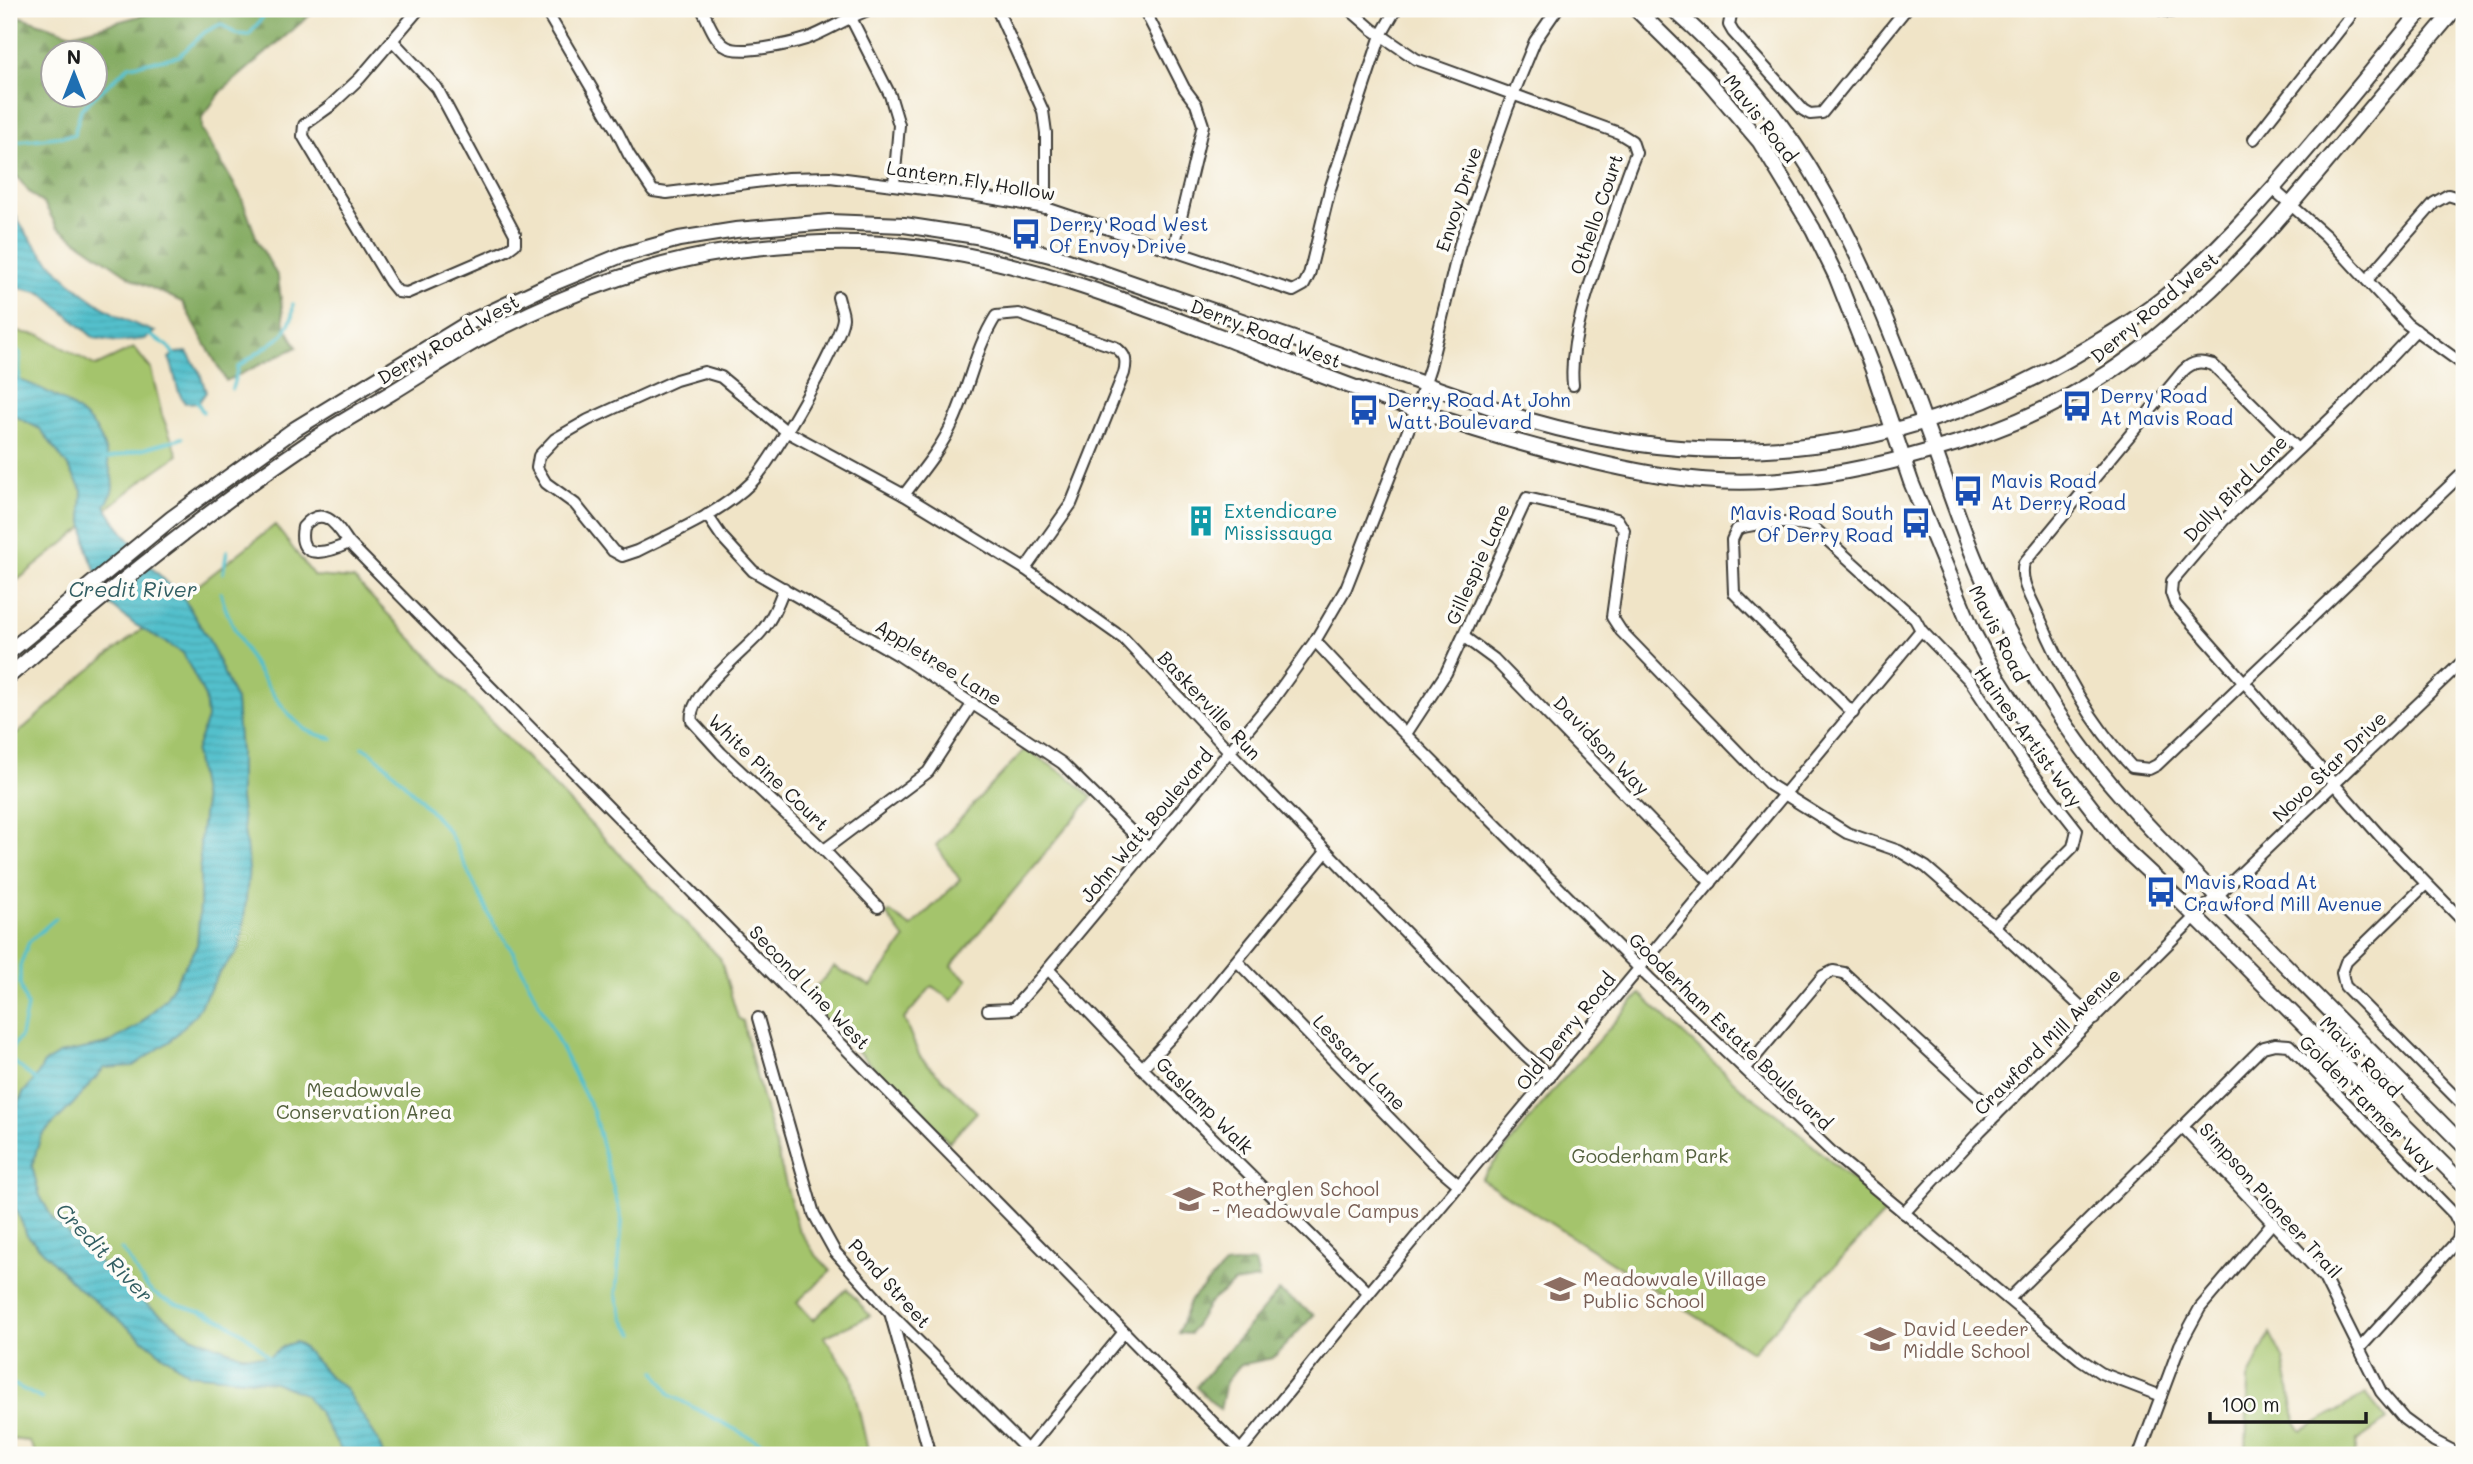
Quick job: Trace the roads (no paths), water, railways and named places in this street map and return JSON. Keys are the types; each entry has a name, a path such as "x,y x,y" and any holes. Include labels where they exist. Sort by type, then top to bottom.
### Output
{"main road":[{"name":"Mavis Road","path":"1636,9 1703,75 1760,142 1796,197 1836,276 1873,370 1903,459 1973,632 2026,724 2120,845 2464,1185"},
{"name":"Mavis Road","path":"1673,9 1733,67 1774,118 1820,184 1863,266 1985,582 2010,635 2077,741 2149,828 2464,1146"},
{"name":"Derry Road West","path":"9,652 172,518 295,429 470,322 544,287 622,255 679,239 736,230 829,222 904,225 976,236 1054,256 1574,433 1668,449 1774,450 1893,432 1974,406 2051,370 2127,324 2165,296 2272,188 2423,9"},
{"name":"Derry Road West","path":"9,676 62,630 186,533 307,445 473,343 545,307 630,274 685,259 741,250 828,243 903,246 970,256 1049,277 1167,316 1416,410 1526,445 1661,475 1713,481 1762,482 1844,473 1903,459 1984,436 2039,411 2112,371 2200,299 2266,234 2455,9"}],"street":[{"path":"392,40 437,88 516,234 515,244 508,250 407,293 398,292 390,282 303,136 304,125 345,93 419,9"},
{"name":"Lantern Fly Hollow","path":"545,9 629,155 653,191 667,193 788,178 830,177 972,195 1046,208 1293,291 1304,285 1309,275 1330,189 1381,35"},
{"path":"702,9 725,47 740,51 807,38 870,9"},
{"path":"997,9 1043,111 1046,133 1046,208"},
{"path":"1144,9 1184,89 1196,104 1203,125 1173,251"},
{"path":"1349,9 1416,59 1512,95"},
{"path":"1381,35 1396,9"},
{"name":"Envoy Drive","path":"1416,410 1460,244 1512,95 1535,41 1557,9"},
{"path":"1732,9 1729,25 1732,32 1803,110 1810,114 1822,113 1906,9"},
{"path":"2157,9 2171,12 2177,9"},
{"path":"2253,138 2341,29 2352,9"},
{"path":"850,16 890,95 899,125 894,184"},
{"name":"Othello Court","path":"1512,95 1619,133 1632,141 1636,153 1591,280 1572,364 1573,385"},
{"path":"2272,188 2326,236 2401,318 2464,365"},
{"path":"2367,280 2434,203 2448,195 2464,200"},
{"path":"707,515 752,482 786,431 830,353 843,317 838,297"},
{"path":"904,495 942,443 953,422 985,334 996,316 1019,314 1115,347 1124,354 1124,373 1071,504 1024,569"},
{"name":"Dolly Bird Lane","path":"2244,683 2175,604 2171,593 2172,581 2223,521 2347,403 2416,330"},
{"path":"2298,449 2213,365 2204,361 2194,363 2183,370 2023,568 2023,579 2059,663 2101,731 2132,767 2149,769 2157,765 2464,472"},
{"name":"Baskerville Run","path":"707,515 622,556 612,551 575,504 546,483 537,468 539,456 555,439 588,420 676,380 704,372 721,377 786,431 904,495 1024,569 1124,639 1326,852 1511,1041 1550,1077"},
{"name":"John Watt Boulevard","path":"988,1010 1013,1009 1230,752 1274,698 1315,641 1346,588 1416,410"},
{"name":"Gillespie Lane","path":"1406,734 1446,673 1527,498 1617,519 1624,530 1612,617 1621,631 1770,785 1784,794"},
{"name":"Appletree Lane","path":"707,515 722,537 753,571 900,656 1062,764 1149,849"},
{"name":"Haines Artist Way","path":"1853,713 1734,593 1732,540 1737,529 1746,526 1801,524 1813,527 1915,619 1921,630 1971,682 2023,761 2077,830 2073,848 1994,926"},
{"name":"Second Line West","path":"349,543 1241,1454"},
{"name":"White Pine Court","path":"784,588 777,608 762,631 697,698 692,721 721,753 824,850 878,907"},
{"name":"Old Derry Road","path":"1241,1454 1369,1293 1921,630"},
{"name":"Davidson Way","path":"1464,637 1494,659 1711,883"},
{"name":"Gooderham Estate Boulevard","path":"1315,641 1639,968 1836,1156 2080,1359 2101,1373 2161,1396"},
{"name":"Novo Star Drive","path":"2218,897 2464,660"},
{"path":"2244,683 2334,784 2464,922"},
{"path":"824,850 928,772 973,703"},
{"path":"1784,794 1847,833 1899,850 1926,867 2094,1019"},
{"path":"1142,1068 1191,1016 1326,852"},
{"path":"2427,884 2346,962 2343,978 2348,989 2464,1106"},
{"name":"Crawford Mill Avenue","path":"1904,1213 1997,1115 2218,897"},
{"name":"Lessard Lane","path":"1237,961 1432,1162 1460,1185"},
{"name":"Gaslamp Walk","path":"1048,969 1142,1068 1369,1293"},
{"path":"1745,1068 1823,976 1833,971 1844,973 1997,1115"},
{"name":"Pond Street","path":"758,1018 814,1214 835,1252 890,1313 1027,1454"},
{"name":"Golden Farmer Way","path":"2008,1298 2263,1047 2288,1045 2454,1214 2460,1226 2458,1240 2360,1348"},
{"name":"Simpson Pioneer Trail","path":"2183,1127 2324,1279 2381,1392 2404,1419 2434,1441 2462,1455"},
{"path":"2139,1455 2180,1345 2200,1308 2273,1222"},
{"path":"890,1313 930,1455"},
{"path":"1027,1454 1124,1332"}],"water":[{"path":"9,204 29,237 69,281 101,306 155,332 145,339 118,342 94,338 42,293 9,286"},
{"path":"187,352 200,373 206,392 199,402 185,403 179,393 169,358 175,353"},
{"name":"Credit River","path":"9,377 52,394 93,425 104,448 113,482 111,495 105,506 150,566 184,599 210,642 236,701 240,798 249,868 243,931 238,951 220,972 195,1015 170,1041 133,1066 104,1068 41,1136 32,1166 40,1196 53,1219 138,1298 191,1336 241,1355 268,1357 295,1342 303,1347 330,1377 345,1388 378,1440 383,1455 344,1455 319,1413 304,1394 274,1382 189,1374 77,1287 27,1235 12,1200 9,1187 9,1125 23,1093 44,1063 59,1054 107,1044 139,1025 166,998 197,945 200,841 204,807 195,752 207,718 205,697 183,653 134,624 109,604 88,552 81,510 82,491 70,469 40,429 9,413"}],"waterway":[{"path":"20,141 74,135 81,109 129,66 179,56 205,32 221,24 236,34 249,35 269,9"},
{"path":"232,389 238,367 283,335 292,318 293,304"},
{"path":"146,333 168,346 175,356"},
{"path":"9,346 20,353 19,383"},
{"path":"196,400 203,412"},
{"path":"103,460 182,438"},
{"path":"223,573 227,551"},
{"path":"221,593 243,646 269,688 296,721 307,730 333,739"},
{"path":"362,747 386,765 449,832 493,923 511,948 593,1111 622,1221 616,1295 623,1318 634,1334"},
{"path":"9,1052 21,1036 27,1006 20,984 20,966 29,942 56,918"},
{"path":"9,1058 37,1081"},
{"path":"121,1249 152,1292 170,1302 202,1312 230,1325 247,1336 268,1357"},
{"path":"655,1371 670,1395 776,1451 808,1455"},
{"path":"9,1382 42,1399"}],"place":[{"name":"Derry Road West Of Envoy Drive","path":"1026,234"},
{"name":"Derry Road At Mavis Road","path":"2077,406"},
{"name":"Derry Road At John Watt Boulevard","path":"1364,410"},
{"name":"Mavis Road At Derry Road","path":"1968,491"},
{"name":"Extendicare Mississauga","path":"1201,521"},
{"name":"Mavis Road South Of Derry Road","path":"1916,523"},
{"name":"Mavis Road At Crawford Mill Avenue","path":"2161,892"},
{"name":"Rotherglen School - Meadowvale Campus","path":"1189,1199"},
{"name":"Meadowvale Village Public School","path":"1560,1289"},
{"name":"David Leeder Middle School","path":"1880,1339"}],"park label":[{"name":"Meadowvale Conservation Area","path":"364,1100"},
{"name":"Gooderham Park","path":"1650,1155"}]}
